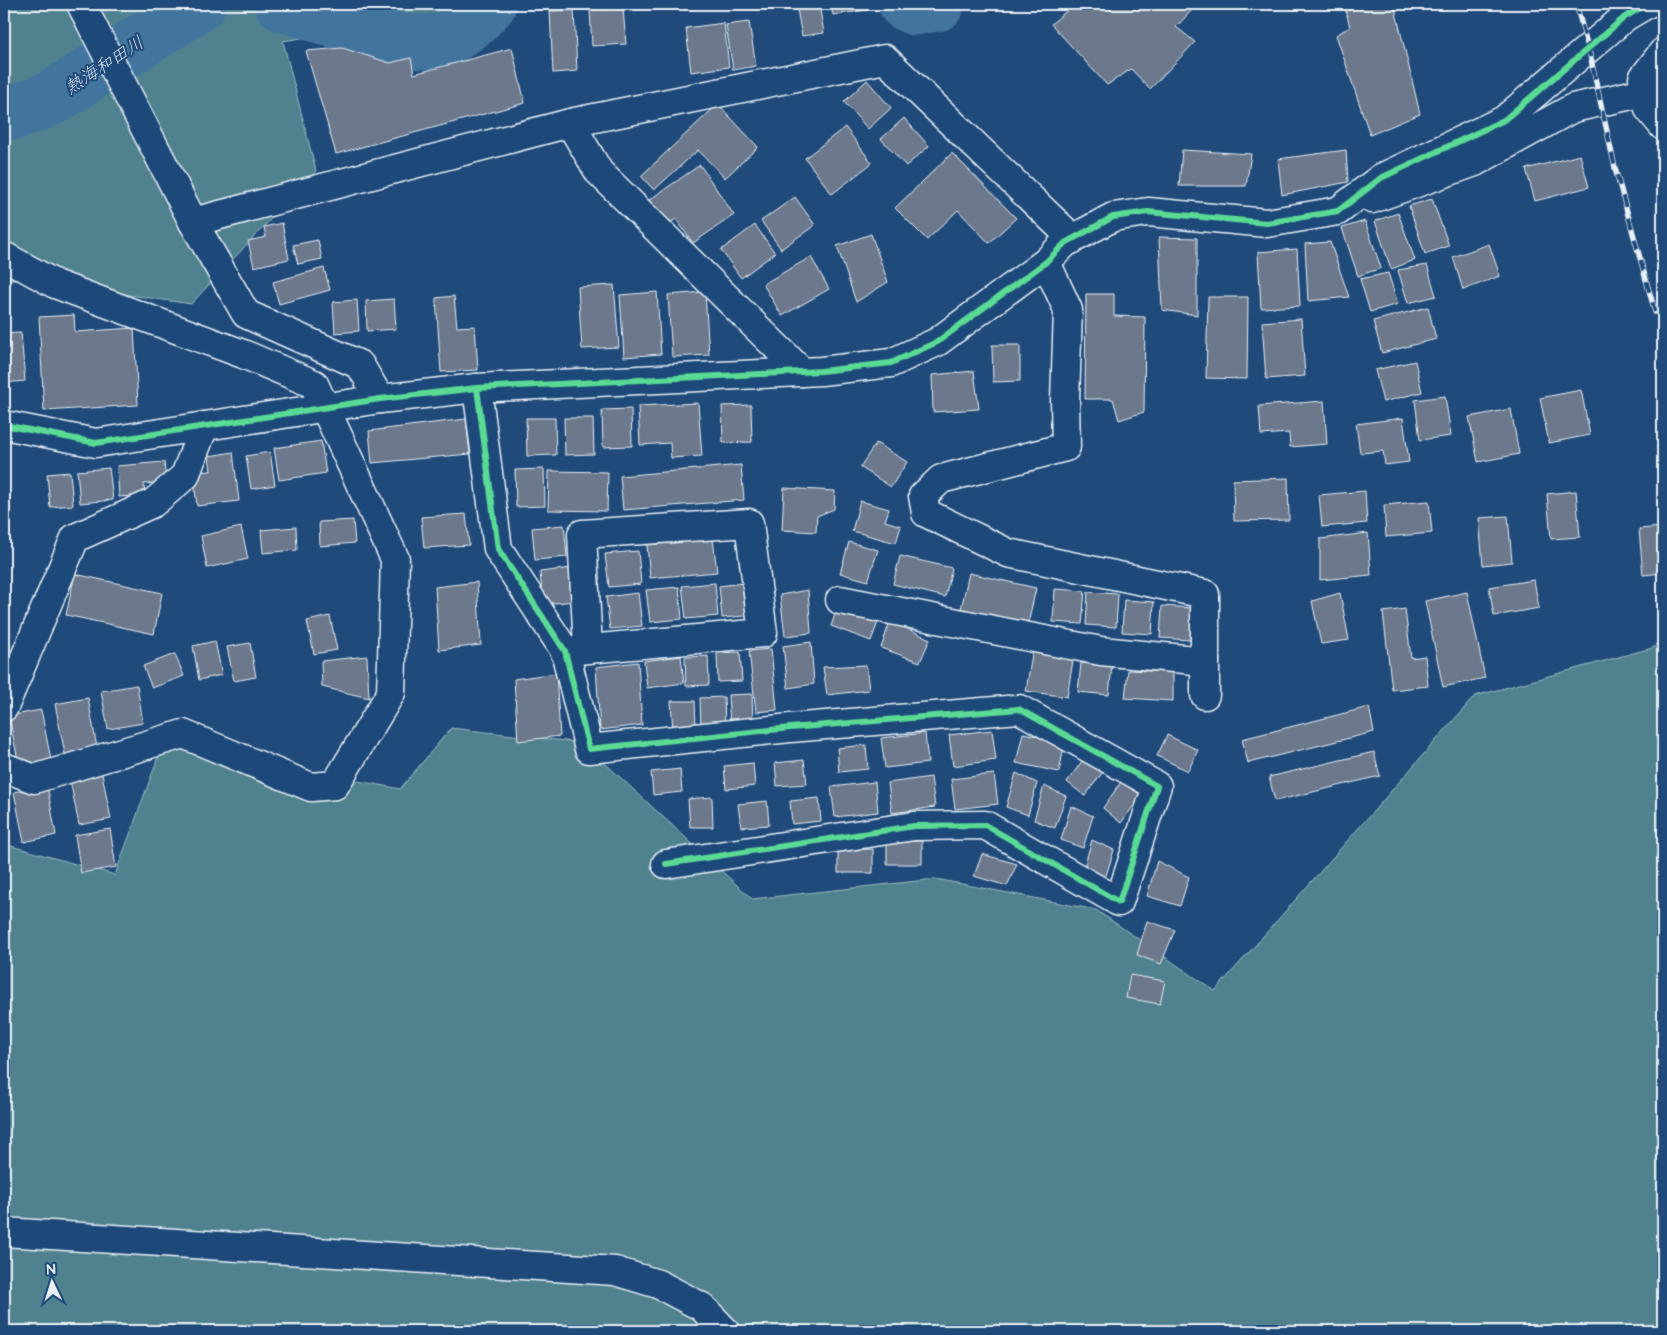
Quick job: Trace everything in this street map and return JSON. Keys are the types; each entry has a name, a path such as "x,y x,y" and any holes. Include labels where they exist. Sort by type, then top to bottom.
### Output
{"street":[{"path":"81,4 193,222 246,314 360,365 380,399"},
{"path":"1338,211 1381,178 1504,120 1625,17 1647,4"},
{"path":"1663,52 1643,78 1649,109 1663,126"},
{"path":"193,222 570,123 885,59 1073,239"},
{"path":"4,425 96,443 380,399 477,388 802,372 891,363 937,342 1046,262 1065,244 1113,217 1148,212 1267,223 1338,211 1475,162 1573,108 1645,92"},
{"path":"570,123 599,172 802,372"},
{"path":"4,256 55,284 244,354 314,384 394,559 391,693 335,786 312,787 184,734 34,779 4,768"},
{"path":"1046,262 1068,310 1065,401 1066,447 941,480 923,496 926,513 1008,554 1205,594 1205,695"},
{"path":"477,388 498,549 577,650"},
{"path":"4,707 75,538 153,503 185,476 204,426"},
{"path":"577,650 763,633 749,523 582,534 577,650 589,749 790,728 1019,709 1157,786 1119,902 985,825 914,826 666,864"},
{"path":"840,600 1101,651 1205,661"},
{"path":"4,1232 615,1271 658,1284 702,1307 725,1331"}],"green space":[{"path":"4,4 521,4 283,41 316,171 191,304 35,281 4,280"},
{"path":"906,4 934,4 918,15"},
{"path":"1663,644 1663,1331 4,1331 4,844 115,875 163,744 400,789 451,728 583,743 752,899 936,879 1096,910 1215,991 1475,696"}],"building":[{"path":"796,4 819,4 824,33 802,36"},
{"path":"831,4 866,4 867,10 833,15"},
{"path":"1067,4 1187,4 1192,10 1176,27 1195,42 1150,89 1131,69 1107,85 1051,24 1070,8"},
{"path":"1344,4 1394,4 1420,114 1370,135 1336,35 1350,27"},
{"path":"1475,4 1502,4 1475,6"},
{"path":"623,8 626,44 592,46 590,10"},
{"path":"574,10 577,71 553,73 550,11"},
{"path":"749,22 756,66 733,70 726,25"},
{"path":"724,23 729,67 691,72 686,28"},
{"path":"342,48 390,63 411,58 414,74 512,48 525,103 336,154 306,51"},
{"path":"867,80 891,108 868,129 844,102"},
{"path":"718,104 758,147 725,178 698,150 654,190 641,176"},
{"path":"904,118 929,146 906,166 881,139"},
{"path":"845,127 872,163 832,194 805,158"},
{"path":"1182,150 1251,154 1246,186 1179,186"},
{"path":"1346,150 1348,182 1282,195 1278,159"},
{"path":"952,153 1016,218 989,243 958,210 927,240 895,208"},
{"path":"1580,155 1589,187 1535,201 1526,169"},
{"path":"700,165 734,215 693,243 676,219 657,232 639,207"},
{"path":"795,197 815,225 781,249 761,221"},
{"path":"1432,199 1449,246 1425,254 1409,206"},
{"path":"1398,213 1415,260 1391,269 1375,221"},
{"path":"1365,221 1381,268 1358,276 1342,228"},
{"path":"282,223 289,259 254,267 248,241 266,237 264,227"},
{"path":"755,225 775,253 741,278 721,250"},
{"path":"871,234 888,282 856,302 837,246"},
{"path":"1159,237 1197,238 1197,315 1162,310"},
{"path":"318,240 322,259 298,264 293,245"},
{"path":"1330,242 1349,297 1308,301 1305,244"},
{"path":"1489,244 1500,276 1463,290 1453,257"},
{"path":"1297,249 1300,306 1261,308 1258,252"},
{"path":"811,257 829,289 782,316 763,284"},
{"path":"1427,265 1436,296 1408,303 1398,270"},
{"path":"324,268 330,290 279,304 273,282"},
{"path":"1388,273 1398,304 1370,312 1360,279"},
{"path":"614,285 619,347 582,349 578,287"},
{"path":"657,292 661,354 624,357 620,295"},
{"path":"705,292 709,355 672,357 668,295"},
{"path":"1086,294 1114,294 1114,316 1145,317 1144,412 1119,420 1113,399 1085,399"},
{"path":"454,296 457,327 475,326 478,370 441,372 436,298"},
{"path":"1208,297 1248,297 1247,379 1206,378"},
{"path":"394,299 396,329 367,331 366,301"},
{"path":"357,300 359,331 335,333 333,302"},
{"path":"1428,307 1436,339 1382,353 1373,321"},
{"path":"74,315 75,332 134,328 138,405 44,411 39,317"},
{"path":"1301,319 1305,376 1266,379 1262,322"},
{"path":"21,333 25,381 4,383 4,334"},
{"path":"992,345 1020,345 1020,381 993,382"},
{"path":"1415,361 1422,392 1383,402 1375,370"},
{"path":"974,371 979,409 933,412 932,375"},
{"path":"1581,390 1590,435 1549,443 1540,398"},
{"path":"1445,396 1451,436 1420,440 1415,400"},
{"path":"1324,401 1327,444 1290,447 1289,433 1261,435 1259,406"},
{"path":"698,403 702,456 671,458 670,443 640,445 638,406"},
{"path":"751,405 752,442 723,443 722,406"},
{"path":"631,409 632,446 603,447 602,410"},
{"path":"1511,409 1519,454 1478,462 1469,417"},
{"path":"526,418 555,418 556,455 527,456"},
{"path":"564,418 593,418 594,454 565,455"},
{"path":"1403,418 1409,462 1385,465 1383,451 1360,453 1356,424"},
{"path":"466,419 470,454 372,463 369,431"},
{"path":"321,441 326,473 279,480 274,448"},
{"path":"876,443 907,462 891,487 860,467"},
{"path":"233,452 239,501 197,506 193,472 211,471 209,456"},
{"path":"270,452 275,485 251,489 246,456"},
{"path":"164,462 166,482 144,484 145,495 119,497 117,466"},
{"path":"741,465 744,500 623,510 620,476"},
{"path":"109,468 113,500 80,503 77,471"},
{"path":"544,469 545,506 516,507 515,470"},
{"path":"549,471 608,472 607,511 548,510"},
{"path":"70,472 73,505 50,507 47,474"},
{"path":"1288,478 1289,520 1234,521 1233,480"},
{"path":"784,488 835,491 834,509 817,516 816,532 782,530"},
{"path":"1365,491 1367,523 1322,527 1319,495"},
{"path":"1576,491 1580,537 1551,539 1547,494"},
{"path":"860,501 889,509 885,521 901,526 896,543 852,531"},
{"path":"1429,501 1432,533 1386,537 1384,505"},
{"path":"466,514 469,545 424,548 421,517"},
{"path":"1508,516 1512,562 1483,565 1479,518"},
{"path":"353,520 355,543 320,546 319,522"},
{"path":"564,525 567,557 535,560 532,528"},
{"path":"241,527 248,559 207,568 201,536"},
{"path":"296,527 297,550 263,553 261,530"},
{"path":"1663,527 1663,573 1643,575 1639,529"},
{"path":"1368,533 1371,575 1320,580 1320,539"},
{"path":"713,539 717,572 650,578 647,545"},
{"path":"849,542 878,550 868,581 840,573"},
{"path":"638,551 641,584 609,587 605,554"},
{"path":"900,556 952,568 945,597 893,584"},
{"path":"572,568 576,601 543,604 540,572"},
{"path":"969,573 1036,588 1028,624 961,609"},
{"path":"75,574 162,593 154,634 66,615"},
{"path":"1534,580 1539,608 1494,616 1489,587"},
{"path":"477,582 481,645 439,650 435,587"},
{"path":"751,582 754,615 722,618 719,586"},
{"path":"715,583 718,616 686,619 682,586"},
{"path":"679,587 682,619 650,622 646,590"},
{"path":"1055,589 1085,591 1082,624 1053,622"},
{"path":"808,590 811,633 785,636 780,595"},
{"path":"1088,592 1118,594 1116,627 1086,625"},
{"path":"1467,592 1485,678 1443,687 1425,601"},
{"path":"638,593 642,626 610,629 606,597"},
{"path":"1340,593 1349,640 1321,644 1312,601"},
{"path":"840,600 880,617 871,641 831,626"},
{"path":"1124,600 1154,602 1152,634 1122,632"},
{"path":"1162,606 1192,608 1190,640 1160,638"},
{"path":"1405,609 1411,658 1425,656 1428,686 1392,690 1383,612"},
{"path":"330,616 337,650 314,654 307,621"},
{"path":"890,621 930,639 920,662 881,648"},
{"path":"215,641 222,675 199,680 193,646"},
{"path":"811,642 814,684 788,688 783,646"},
{"path":"250,643 256,677 234,681 227,647"},
{"path":"1033,648 1074,654 1067,697 1026,691"},
{"path":"771,649 777,710 756,712 749,651"},
{"path":"740,652 742,681 718,682 717,653"},
{"path":"175,654 184,676 152,688 143,666"},
{"path":"367,656 369,698 322,687 321,661"},
{"path":"681,656 684,683 647,688 644,661"},
{"path":"708,656 709,685 686,686 685,657"},
{"path":"638,662 642,725 600,730 596,667"},
{"path":"1081,663 1112,666 1109,695 1078,692"},
{"path":"866,665 869,690 827,695 823,667"},
{"path":"1128,670 1173,672 1173,701 1125,698"},
{"path":"556,673 560,736 518,741 514,679"},
{"path":"137,685 143,723 108,729 101,691"},
{"path":"752,694 753,723 730,725 728,695"},
{"path":"724,697 725,726 701,727 700,698"},
{"path":"88,698 97,748 65,754 55,704"},
{"path":"671,701 695,701 696,729 673,731"},
{"path":"1369,707 1374,732 1248,763 1242,739"},
{"path":"41,710 51,760 19,766 9,716"},
{"path":"992,730 996,760 953,766 949,735"},
{"path":"925,733 928,763 885,768 881,738"},
{"path":"1023,733 1065,742 1059,772 1016,763"},
{"path":"1167,735 1198,750 1188,771 1157,756"},
{"path":"866,745 868,769 839,772 837,748"},
{"path":"1374,752 1380,776 1275,801 1269,777"},
{"path":"1088,753 1105,769 1085,796 1067,782"},
{"path":"804,760 807,784 777,786 775,763"},
{"path":"753,763 755,786 726,789 724,766"},
{"path":"101,769 111,819 79,825 69,775"},
{"path":"680,769 682,792 653,795 651,772"},
{"path":"1016,773 1037,783 1028,815 1006,807"},
{"path":"994,774 998,804 955,809 951,779"},
{"path":"931,777 935,807 892,813 888,783"},
{"path":"1123,779 1141,796 1121,823 1103,808"},
{"path":"875,782 878,812 835,817 831,787"},
{"path":"47,785 56,835 24,842 14,792"},
{"path":"1044,786 1066,796 1055,828 1034,820"},
{"path":"712,797 713,827 690,827 688,799"},
{"path":"819,798 821,821 792,824 790,801"},
{"path":"767,801 769,825 741,827 738,804"},
{"path":"1071,806 1093,816 1083,848 1061,840"},
{"path":"110,829 116,867 81,873 75,835"},
{"path":"1092,840 1114,850 1104,882 1082,874"},
{"path":"887,841 922,841 922,864 887,864"},
{"path":"873,849 873,873 838,873 838,850"},
{"path":"982,854 1017,864 1007,886 974,876"},
{"path":"1157,861 1189,877 1180,906 1147,896"},
{"path":"1147,921 1175,930 1161,964 1137,955"},
{"path":"1130,975 1165,981 1160,1004 1126,998"}],"waterway":[{"name":"熱海和田川","path":"4,113 16,112 52,98 199,4"},
{"name":"熱海和田川","path":"282,4 400,41 429,42 450,37 474,20 489,4"},
{"name":"熱海和田川","path":"906,4 914,8 937,4"}],"railway":[{"path":"1576,4 1590,55 1616,172 1655,312"}],"cycle path":[{"path":"4,425 96,443 380,399 477,388 821,371 891,363 937,342 1046,262 1065,243 1113,217 1148,212 1267,223 1338,211 1381,178 1504,120 1625,17 1647,4"},
{"path":"477,388 498,549 565,651 589,749 790,728 1019,709 1157,786 1119,902 985,825 914,826 666,864"}]}
